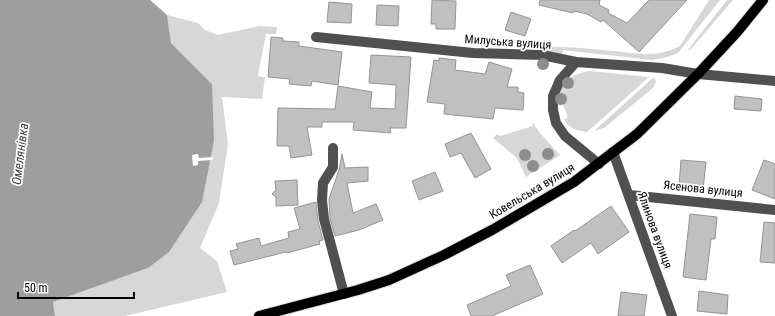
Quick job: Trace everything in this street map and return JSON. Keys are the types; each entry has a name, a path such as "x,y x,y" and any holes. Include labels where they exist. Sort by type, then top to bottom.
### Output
{"main road":[{"name":"Ковельська вулиця","path":"259,316 344,294 389,280 444,255 492,230 574,182 637,134 698,74 737,32 763,0"}],"street":[{"name":"Милуська вулиця","path":"316,38 473,52 542,56 576,62 662,68 698,74 775,81"},
{"path":"576,62 560,80 554,96 556,122 565,136 599,164"},
{"path":"333,148 333,167 323,183 322,200 324,218 344,294"},
{"name":"Ялинова вулиця","path":"613,152 672,316"},
{"name":"Ясенова вулиця","path":"629,195 775,210"}],"shaded area":[{"path":"709,0 720,0 678,53 664,58 652,60 563,50 562,54 541,51 542,48 551,47 586,48 647,54 655,54 671,50 680,46"},
{"path":"727,0 733,0 691,49 687,51"},
{"path":"167,15 198,23 205,30 218,35 259,26 277,27 276,34 266,34 258,76 265,77 262,99 222,97 228,144 219,203 200,248 217,261 227,292 125,316 55,316 53,302 148,268 212,84 171,43"},
{"path":"590,71 649,77 587,132 574,129 564,120 568,117 562,102 559,103 561,90 564,85 572,77"},
{"path":"653,78 655,78 656,82 653,88 604,128 594,131"},
{"path":"532,121 539,132 560,155 526,177 517,158 493,138 497,134 500,136 533,126"}],"water":[{"name":"Омелянівка","path":"0,0 150,0 167,15 171,43 212,84 214,140 202,202 169,252 148,268 53,302 55,316 0,316"}],"pier":[{"path":"198,154 199,158 213,157 212,160 198,161 198,165 193,166 192,155"}],"building":[{"path":"432,0 456,1 455,29 436,29 436,24 431,24"},
{"path":"540,0 600,0 599,5 609,10 608,13 627,23 649,0 687,0 639,52 603,20 601,22 587,14 574,11 573,13 539,5"},
{"path":"329,2 352,4 351,23 327,22"},
{"path":"377,5 399,6 398,26 376,25"},
{"path":"511,12 531,19 525,36 505,30"},
{"path":"271,37 283,38 283,41 299,42 299,46 342,52 338,85 312,81 311,86 289,84 290,79 268,77"},
{"path":"371,55 411,57 406,128 390,128 391,133 353,130 354,122 322,122 322,127 307,127 312,155 291,158 289,146 277,146 278,108 335,109 338,86 372,92 370,108 395,109 396,85 369,83"},
{"path":"439,58 456,60 455,70 485,74 489,62 512,69 507,87 518,87 518,92 524,93 523,110 495,108 493,119 444,114 445,104 427,102 434,60 439,61"},
{"path":"735,96 762,99 761,111 734,109"},
{"path":"471,133 491,169 475,178 461,153 450,157 445,144"},
{"path":"342,154 345,168 368,167 368,181 347,183 353,213 376,204 383,220 359,230 335,236 330,218 329,199 339,170"},
{"path":"681,160 706,162 703,189 679,186"},
{"path":"764,160 775,164 775,199 752,190"},
{"path":"435,172 443,191 419,200 412,181"},
{"path":"297,180 298,205 276,206 276,197 272,194 276,190 275,181"},
{"path":"316,202 318,221 323,240 319,241 320,244 234,265 230,251 238,249 236,244 259,238 261,246 289,238 288,232 300,229 294,208"},
{"path":"611,206 629,232 598,254 591,243 562,263 551,246"},
{"path":"690,214 717,217 715,239 711,239 706,280 683,277"},
{"path":"764,222 775,223 775,263 760,262"},
{"path":"530,265 543,294 492,316 471,316 467,305 511,286 506,275"},
{"path":"699,291 728,295 727,314 697,311"},
{"path":"621,292 647,295 644,316 618,316"}]}
